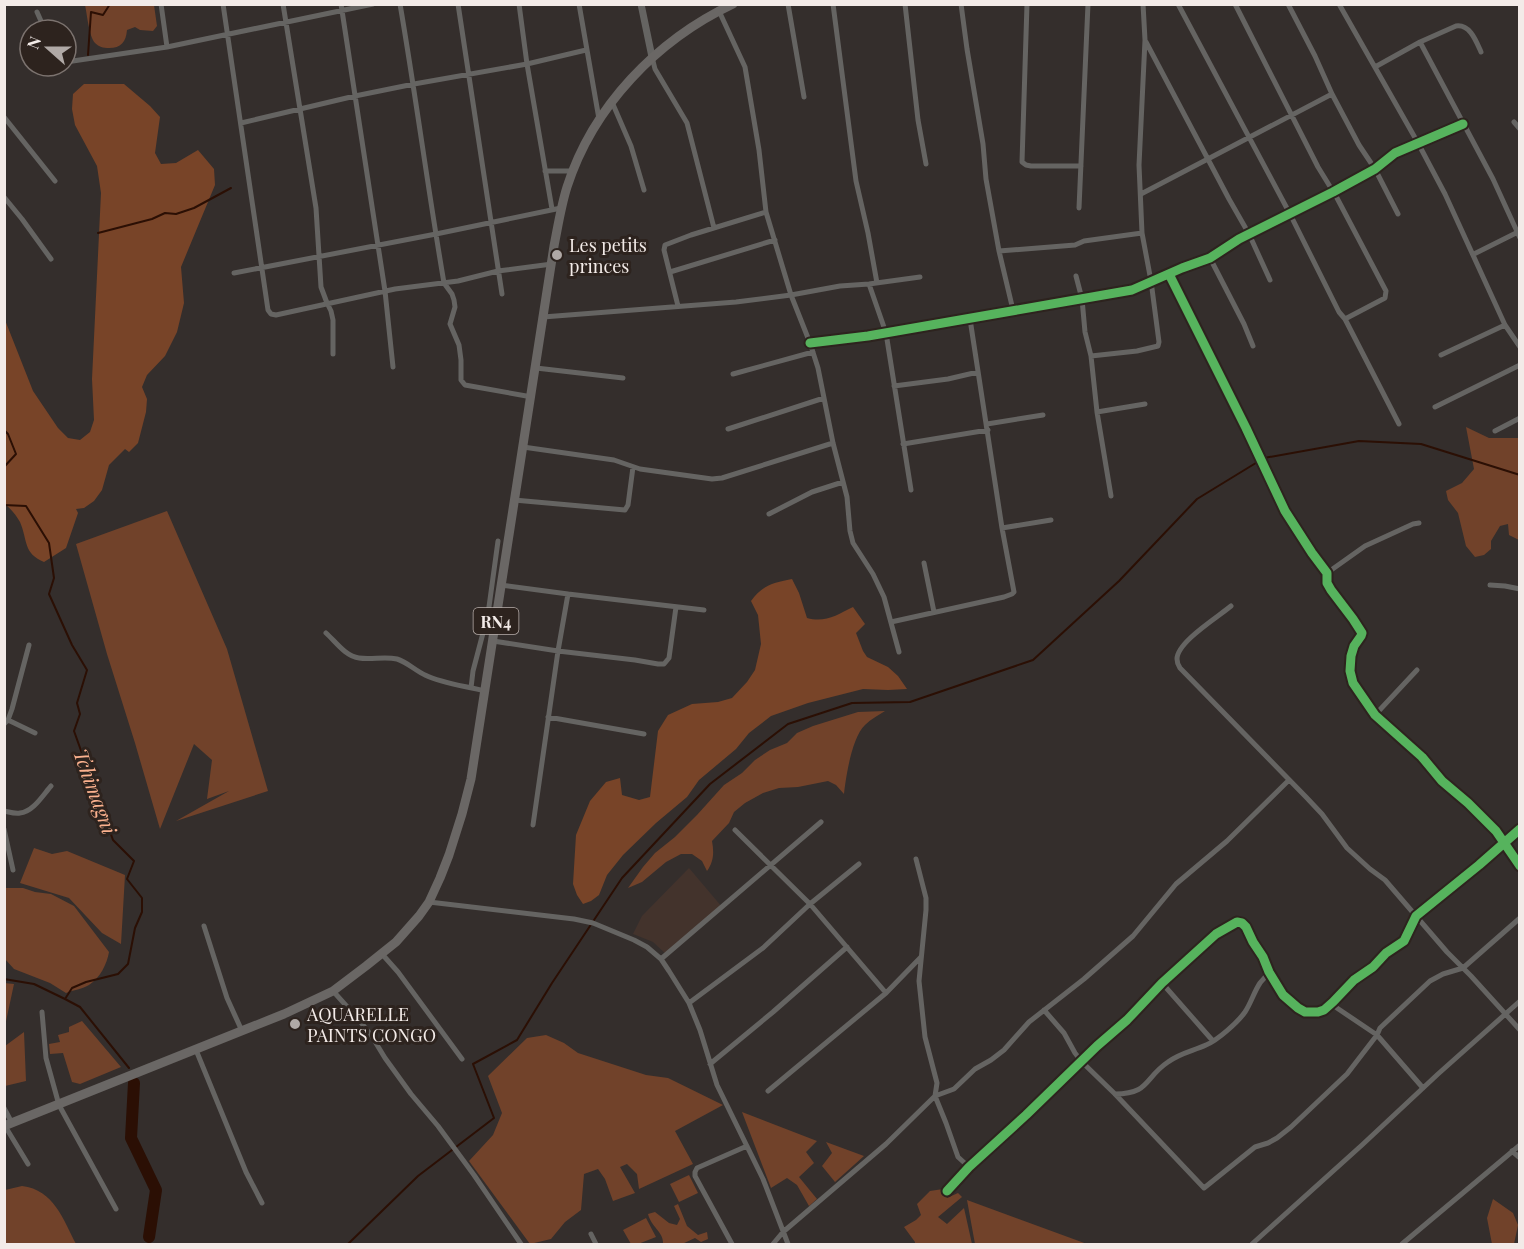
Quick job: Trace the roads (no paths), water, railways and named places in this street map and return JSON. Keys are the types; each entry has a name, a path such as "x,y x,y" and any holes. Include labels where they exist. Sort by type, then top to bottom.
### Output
{"highway":[{"name":"RN4","path":"7,1125 196,1050 333,991 382,954 410,928 429,902 440,878 462,814 471,779 532,397 552,264 557,208 589,137 612,102 633,77 652,57 682,33 733,4"}],"street":[{"path":"161,4 167,47"},
{"path":"223,4 268,310 272,314 385,291 552,264"},
{"path":"283,4 316,208 321,287 333,320 333,354"},
{"path":"78,60 167,47 341,8 373,4"},
{"path":"400,4 444,283 454,300 455,307 450,324 460,352 462,383 532,397"},
{"path":"458,4 502,294"},
{"path":"234,273 557,208 545,171 519,4"},
{"path":"579,4 599,120"},
{"path":"641,4 655,69 687,123 714,228"},
{"path":"788,4 804,97"},
{"path":"833,4 856,181 877,283"},
{"path":"905,4 918,120 926,164"},
{"path":"962,4 986,179 999,251 1013,310"},
{"path":"1027,4 1022,162 1031,166 1081,166"},
{"path":"1079,208 1088,4"},
{"path":"1091,356 1137,351 1158,346 1159,337 1142,233 1139,165 1145,40 1143,4"},
{"path":"1178,4 1399,424"},
{"path":"1235,4 1318,167 1387,294 1377,303 1345,319"},
{"path":"1288,4 1332,94 1398,214"},
{"path":"1339,4 1419,143 1506,325 1520,347"},
{"path":"341,8 385,291 393,367"},
{"path":"718,11 745,67 759,150 766,212 791,295 813,352 847,497 853,543 861,553 880,589 899,652"},
{"path":"37,12 40,18"},
{"path":"1374,67 1420,42 1462,25 1468,28 1481,52"},
{"path":"1145,40 1249,234 1270,280"},
{"path":"1420,42 1493,179 1519,234 1474,254"},
{"path":"241,123 356,96 527,64 586,50"},
{"path":"1141,194 1332,94"},
{"path":"612,102 631,146 644,190"},
{"path":"4,117 55,181"},
{"path":"1514,122 1520,129"},
{"path":"810,343 886,333 1132,290 1210,258 1249,234 1375,169 1395,153 1463,124"},
{"path":"545,171 573,171"},
{"path":"4,197 51,259"},
{"path":"678,306 664,250 665,245 766,212"},
{"path":"999,251 1075,245 1084,241 1142,233"},
{"path":"670,272 775,240"},
{"path":"1210,258 1253,346"},
{"path":"1169,274 1285,512 1327,573 1331,590 1362,633 1354,646 1350,671 1353,683 1375,715 1422,757 1442,781 1496,831 1520,866"},
{"path":"1076,276 1082,299 1085,332 1091,356 1097,412 1111,496"},
{"path":"543,317 791,295 840,286 920,277"},
{"path":"869,284 886,333 911,490"},
{"path":"891,622 1009,596 1014,592 970,319"},
{"path":"1441,355 1506,325"},
{"path":"734,374 813,352"},
{"path":"1435,407 1520,365"},
{"path":"536,368 623,378"},
{"path":"894,386 948,379 978,372"},
{"path":"728,429 824,398"},
{"path":"1097,412 1145,404"},
{"path":"903,444 1042,415"},
{"path":"1495,431 1520,418"},
{"path":"523,447 620,461 633,467 712,479 722,478 833,443"},
{"path":"514,500 625,510 628,506 633,467"},
{"path":"769,514 812,492 843,482"},
{"path":"1002,528 1051,520"},
{"path":"1327,573 1365,546 1419,523"},
{"path":"471,688 473,671 489,614 498,541"},
{"path":"924,563 934,612"},
{"path":"501,585 704,610"},
{"path":"1490,585 1520,589"},
{"path":"533,825 568,594"},
{"path":"1231,606 1190,638 1178,653 1177,663 1180,668 1322,814 1347,848 1384,880 1520,1030"},
{"path":"492,640 664,664 669,658 676,607"},
{"path":"326,633 347,653 357,658 397,659 426,676 485,691"},
{"path":"29,645 6,722 35,734"},
{"path":"1375,715 1417,670"},
{"path":"548,717 644,734"},
{"path":"773,1245 783,1232 886,1144 935,1096 954,1089 975,1069 1004,1050 1029,1022 1084,979 1133,936 1176,884 1227,841 1289,780"},
{"path":"4,811 25,812 36,804 51,786"},
{"path":"661,959 821,822"},
{"path":"4,829 13,870"},
{"path":"947,1191 969,1167 1216,934 1237,922 1242,923 1283,995 1305,1012 1318,1012 1331,1004 1354,980 1404,940 1416,916 1520,829"},
{"path":"735,830 810,904 886,993"},
{"path":"916,859 926,898 926,924 920,981 925,1037 937,1083 935,1096 958,1157 969,1167"},
{"path":"689,1003 763,948 810,904 859,864"},
{"path":"429,902 593,923 634,940 661,959 689,1003 717,1085 763,1179 788,1245"},
{"path":"1044,1010 1064,1033 1082,1062 1204,1188 1255,1147 1268,1143 1291,1127 1347,1074 1380,1028 1430,981 1463,968 1520,918"},
{"path":"204,926 227,998 242,1031"},
{"path":"710,1064 847,947"},
{"path":"382,954 398,972 462,1059"},
{"path":"768,1091 886,993 921,957"},
{"path":"1115,1094 1137,1091 1174,1057 1207,1045 1243,1014 1260,983 1269,972"},
{"path":"1162,983 1212,1041"},
{"path":"333,991 371,1035 404,1085 474,1175 521,1245"},
{"path":"1252,1245 1520,1001"},
{"path":"1331,1004 1377,1035 1423,1088"},
{"path":"42,1012 46,1058 59,1105 116,1209"},
{"path":"196,1050 246,1172 262,1203"},
{"path":"4,1108 7,1125 28,1164"},
{"path":"1402,1245 1520,1145"},
{"path":"732,1245 695,1176 695,1172 697,1168 747,1146"},
{"path":"1512,1151 1520,1158"},
{"path":"591,1233 596,1245"}],"waterway":[{"path":"88,55 91,12 103,15 110,4"},
{"path":"98,233 152,219 165,213 176,214 194,208 231,188"},
{"name":"Tchimagni","path":"4,430 16,454 4,467"},
{"path":"348,1244 418,1176 494,1118 473,1064 517,1040 622,878 710,784 788,724 852,703 910,702 1033,660 1119,581 1197,499 1264,458 1359,441 1421,444 1520,475"},
{"name":"Tchimagni","path":"4,505 26,506 49,543 54,578 49,594 72,645 87,670 77,703 80,714 74,731 113,840 134,861 127,879 142,898 142,912 135,928 128,964 118,974 72,988 65,999 80,1007 129,1068"},
{"path":"4,979 34,984 65,999"},
{"name":"Tchimagni","path":"134,1083 131,1138 156,1190 149,1237"}],"place":[{"name":"Les petits princes","path":"557,255"},
{"name":"AQUARELLE PAINTS CONGO","path":"295,1024"}]}
